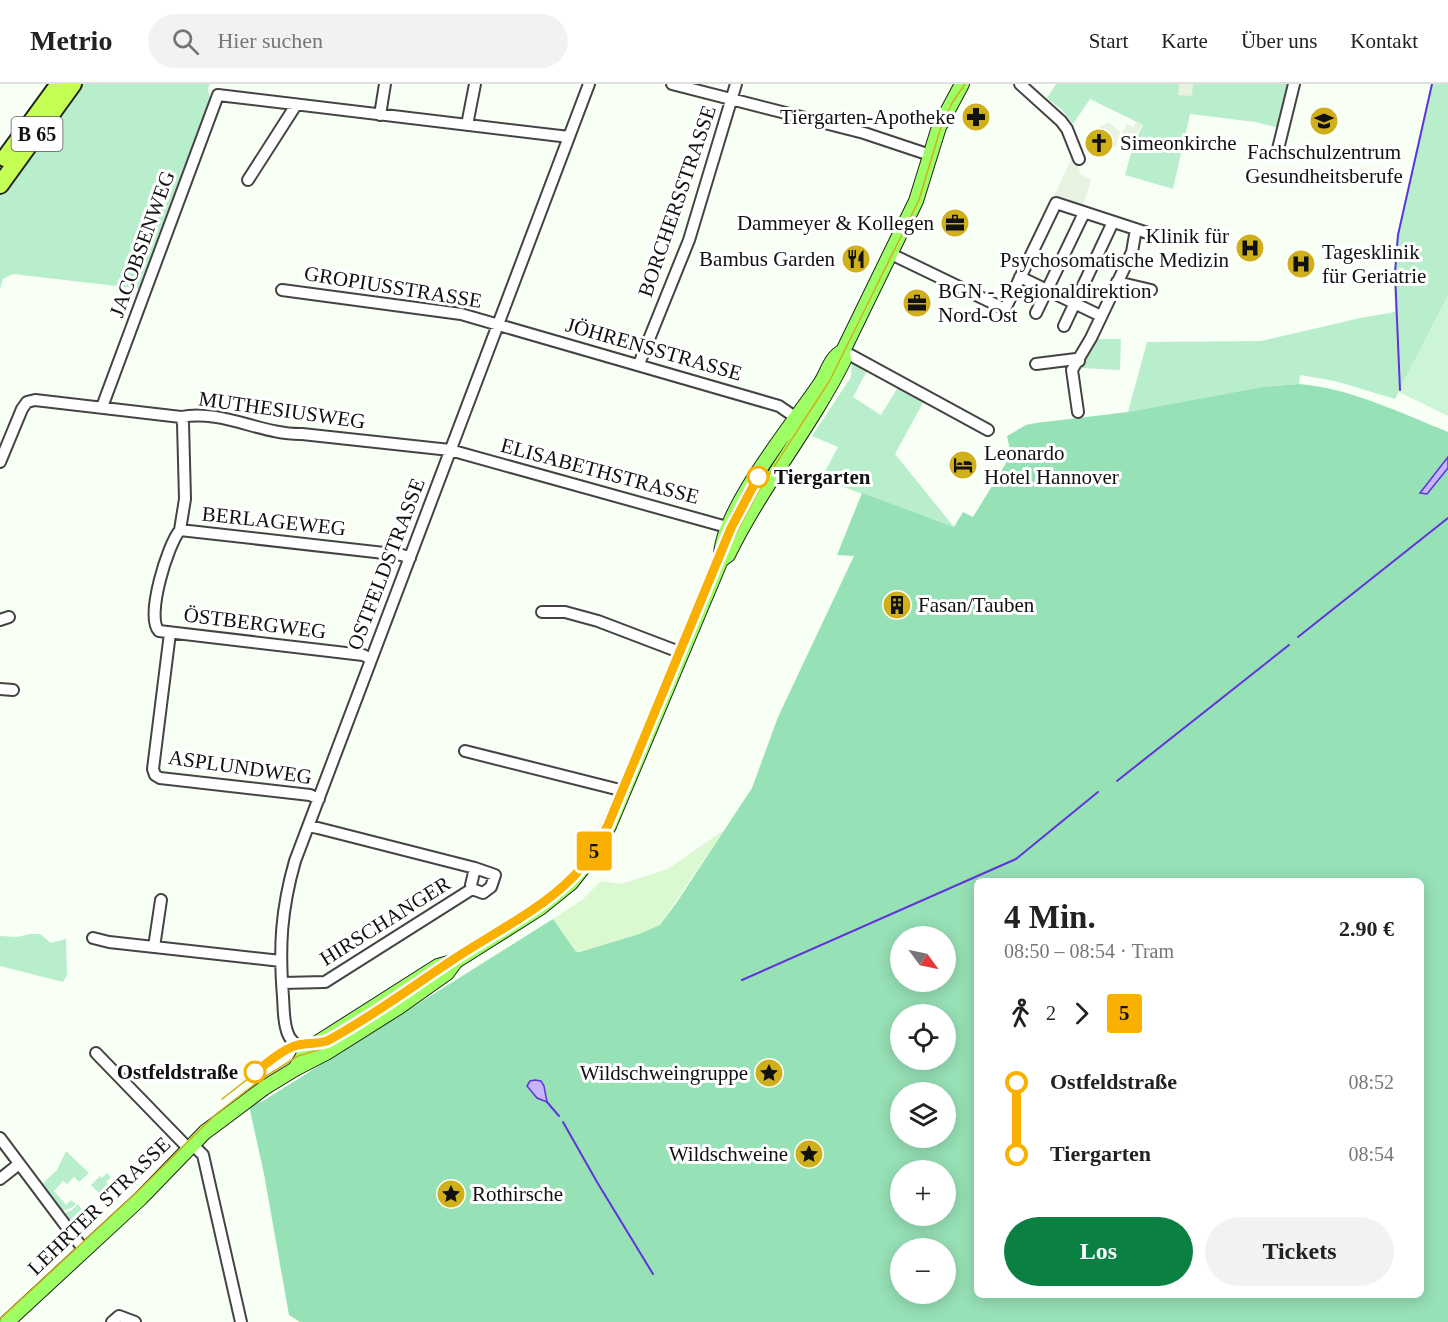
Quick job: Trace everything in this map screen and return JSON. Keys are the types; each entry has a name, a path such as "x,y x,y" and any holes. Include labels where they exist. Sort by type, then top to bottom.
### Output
{"highway":[{"name":"B 65","path":"0,165 59,84"},
{"name":"B 65","path":"0,185 74,84"}],"main road":[{"path":"734,529 761,493 844,360 843,351 916,201 939,127 962,84"},
{"path":"734,529 734,513 756,475 820,383 835,355 843,351"},
{"name":"LEHRTER STRASSE","path":"7,1322 141,1198 205,1132 252,1096 295,1069 308,1057 399,1006 447,973 456,961 540,908 571,883 600,845 721,560 720,551 734,529"}],"street":[{"path":"380,115 385,84"},
{"path":"467,125 475,84"},
{"name":"OSTFELDSTRASSE","path":"308,1057 288,1035 281,961 281,925 286,893 371,659 589,84"},
{"path":"672,84 864,133 930,155"},
{"name":"BORCHERSSTRASSE","path":"639,364 689,240 736,84"},
{"path":"1020,84 1061,121 1067,129 1079,159"},
{"path":"1278,148 1294,84"},
{"name":"JACOBSENWEG","path":"102,407 218,95 296,105"},
{"path":"248,180 296,105 570,137"},
{"path":"891,254 1005,309 1056,204 1163,238"},
{"path":"1036,313 1084,213"},
{"path":"1064,326 1113,222"},
{"path":"1078,412 1072,370 1079,361 1131,252 1136,230"},
{"path":"1020,277 1101,316"},
{"path":"1117,282 1151,290"},
{"name":"GROPIUSSTRASSE","path":"282,290 450,312 498,324"},
{"name":"JÖHRENSSTRASSE","path":"498,324 779,406 795,417"},
{"path":"843,351 988,430"},
{"path":"1036,364 1076,359 1079,361"},
{"name":"MUTHESIUSWEG","path":"0,462 22,410 27,402 36,400 181,417 193,415 240,422 288,434 450,450"},
{"name":"MUTHESIUSWEG","path":"180,530 185,482 181,417"},
{"name":"ELISABETHSTRASSE","path":"450,450 734,529"},
{"name":"BERLAGEWEG","path":"170,633 159,631 154,621 164,565 180,530 402,555 410,558"},
{"path":"542,612 565,612 598,621 682,653"},
{"name":"ÖSTBERGWEG","path":"170,633 363,655 371,659"},
{"name":"ASPLUNDWEG","path":"170,633 153,769 155,775 160,778 310,795 319,799"},
{"path":"0,689 13,690"},
{"path":"465,752 624,791"},
{"name":"HIRSCHANGER","path":"309,825 476,868 495,875 491,887 483,893 472,889"},
{"name":"HIRSCHANGER","path":"472,889 476,868"},
{"name":"HIRSCHANGER","path":"282,983 316,984 324,982 472,889"},
{"path":"154,947 161,900"},
{"path":"93,938 281,961"},
{"path":"96,1053 191,1147 202,1155 241,1322"},
{"path":"0,1138 84,1250"},
{"path":"0,1179 19,1164"},
{"path":"112,1322 119,1316 135,1322"}],"green space":[{"path":"81,84 210,84 208,89 211,103 142,289 13,274 3,279 0,290 0,196"},
{"path":"1056,84 1290,84 1279,128 1255,122 1190,114 1173,189 1125,175 1134,143 1143,125 1090,99 1073,124 1062,110 1047,98"},
{"path":"1431,84 1448,84 1448,296 1395,399 1335,381 1300,375 1299,384 1262,387 1128,412 1147,342 1261,341 1395,312 1394,273 1397,235"},
{"path":"1448,296 1448,416 1399,392"},
{"path":"1097,339 1121,339 1120,370 1081,368"},
{"path":"852,360 868,369 853,397 881,415 898,387 924,401 895,454 954,527 821,479 838,447 812,436 851,377"},
{"name":"Tiergarten","path":"1299,384 1318,386 1375,402 1448,432 1448,1322 300,1322 289,1315 264,1174 249,1106 263,1101 553,919 576,952 639,934 660,925 752,788 778,717 854,556 837,555 862,493 954,527 963,512 973,517 1011,455 1007,436 1026,425 1128,412 1262,387"},
{"path":"724,830 660,925 639,934 576,952 553,919 582,900 601,881 621,884 668,869"},
{"path":"40,934 51,943 66,939 67,975 63,982 0,966 0,936 17,937"},
{"path":"66,1151 89,1173 79,1182 74,1177 67,1184 63,1181 54,1191 66,1205 71,1200 76,1204 62,1211 42,1184 57,1170"},
{"path":"107,1173 111,1177 106,1182 114,1190 105,1199 91,1185"},
{"path":"78,1204 82,1210 76,1216 81,1221 71,1224 63,1214"}],"shaded area":[{"path":"1179,84 1193,84 1192,96 1178,95"},
{"path":"1109,122 1120,132 1115,148 1108,145 1109,141 1100,133 1097,135 1094,130"},
{"path":"1136,122 1142,125 1131,146 1119,139 1127,124 1133,127"},
{"path":"1071,160 1079,168 1080,174 1091,180 1082,208 1053,198"},
{"path":"1448,457 1448,468 1427,494 1420,493"},
{"path":"530,1081 541,1081 544,1086 547,1102 537,1098 527,1086"}],"waterway":[{"path":"1400,390 1395,273 1398,235 1432,84"},
{"path":"1298,637 1448,518"},
{"path":"1117,781 1289,645"},
{"path":"742,980 1016,859 1098,792"},
{"path":"547,1102 559,1116"},
{"path":"563,1122 653,1274"}],"tram line":[{"path":"0,1319 136,1193 215,1115 260,1080 298,1056 332,1044 538,912 571,885 588,865 611,829 723,558 759,490 830,380 919,200 941,127 952,103 965,84"},
{"name":"5","path":"255,1072 280,1053 297,1045 327,1041 393,1001 545,901 571,879 582,866 608,825 731,528 758,477"},
{"path":"222,1099 281,1053 297,1045 318,1044"}],"place":[{"name":"Tiergarten-Apotheke","path":"976,117"},
{"name":"Fachschulzentrum Gesundheitsberufe","path":"1324,121"},
{"name":"Simeonkirche","path":"1099,143"},
{"name":"Dammeyer & Kollegen","path":"955,223"},
{"name":"Klinik für Psychosomatische Medizin","path":"1250,248"},
{"name":"Bambus Garden","path":"856,259"},
{"name":"Tagesklinik für Geriatrie","path":"1301,264"},
{"name":"BGN - Regionaldirektion Nord-Ost","path":"917,303"},
{"name":"Leonardo Hotel Hannover","path":"963,465"},
{"name":"Tiergarten","path":"758,477"},
{"name":"Fasan/Tauben","path":"897,605"},
{"name":"Ostfeldstraße","path":"255,1072"},
{"name":"Wildschweingruppe","path":"769,1073"},
{"name":"Wildschweine","path":"809,1154"},
{"name":"Rothirsche","path":"451,1194"}]}
